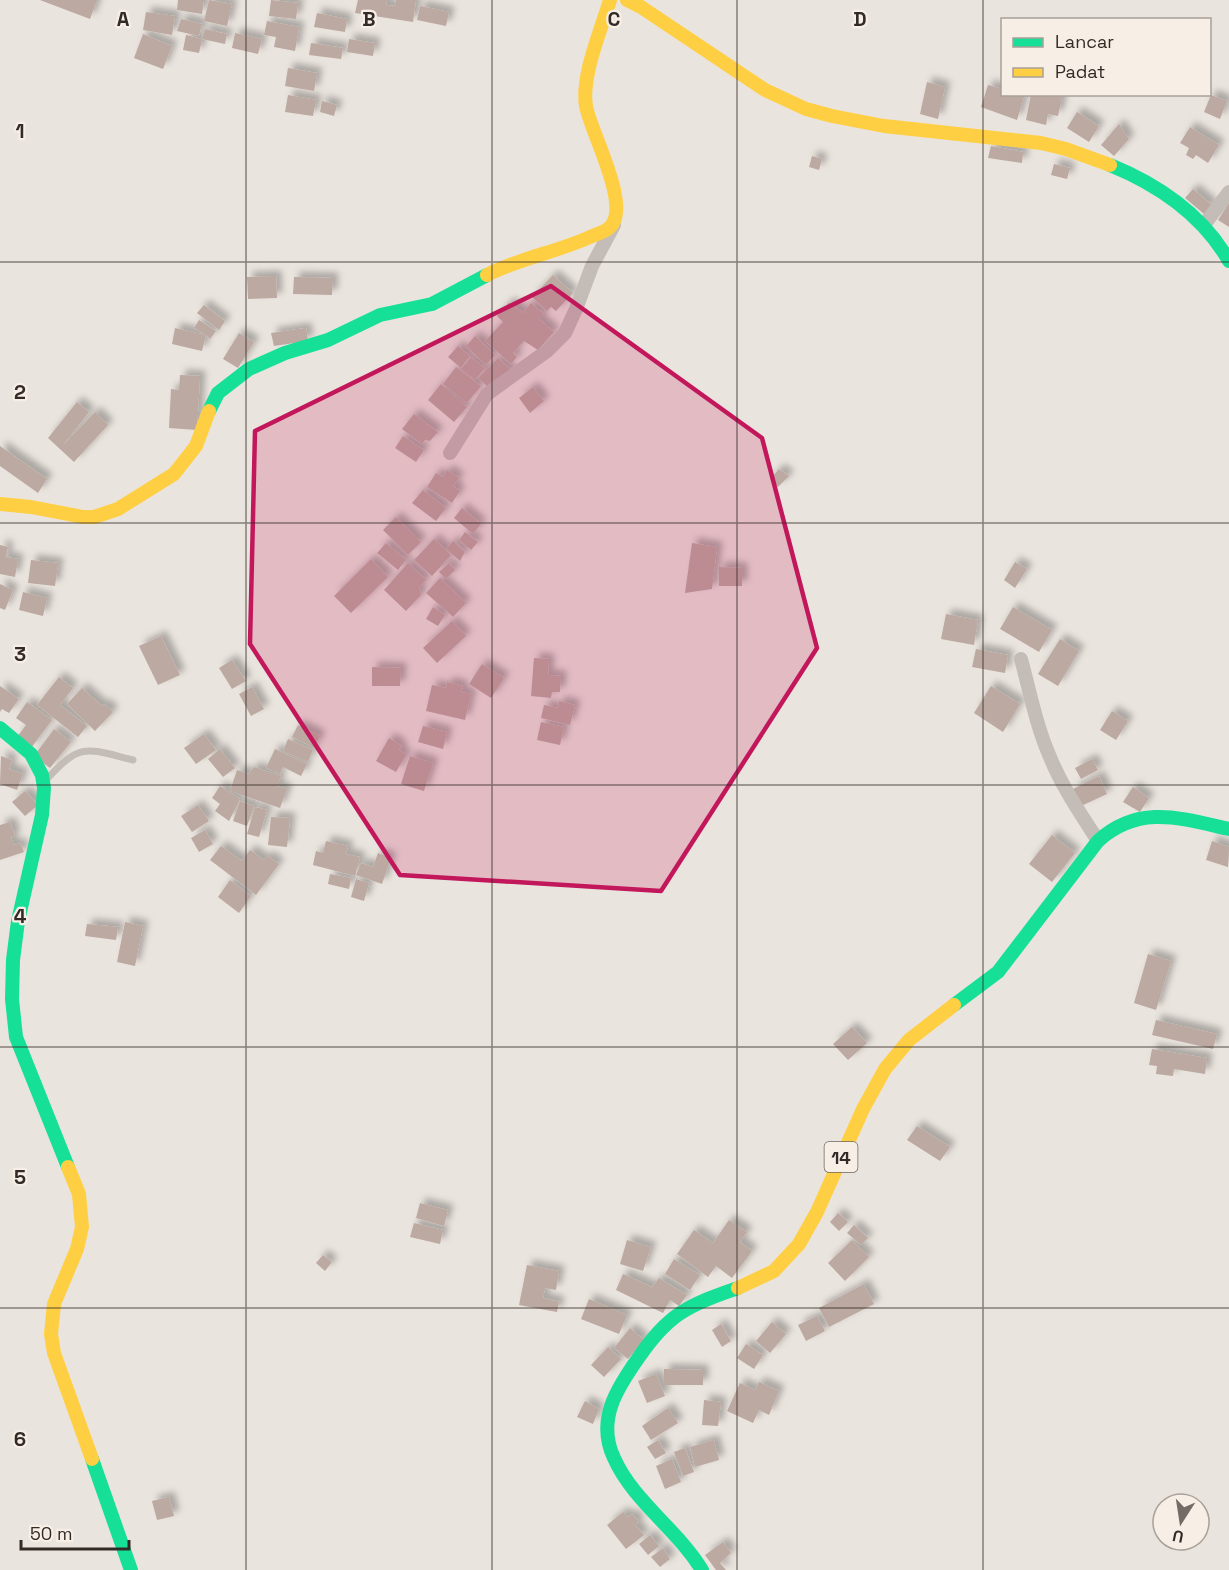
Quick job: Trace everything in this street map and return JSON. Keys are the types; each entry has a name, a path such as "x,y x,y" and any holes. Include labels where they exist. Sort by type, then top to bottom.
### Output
{"main road":[{"path":"0,504 31,507 83,517 94,517 118,509 174,474 195,446 210,407 219,393 249,369 285,353 328,340 380,315 432,304 500,268 576,243 610,228 615,223 616,202 612,179 589,116 585,84 610,0"},
{"path":"627,0 771,94 804,108 859,123 1019,139 1088,156 1128,172 1177,202 1204,225 1229,261"},
{"path":"0,728 21,745 36,762 42,774 43,784 36,849 26,884 13,951 12,1019 16,1037 79,1194 82,1214 81,1231 75,1252 52,1305 50,1336 131,1570"},
{"name":"14","path":"702,1570 691,1551 630,1483 615,1461 608,1443 607,1423 610,1403 616,1389 665,1325 688,1309 761,1279 783,1263 799,1246 858,1120 885,1069 901,1048 921,1028 978,990 998,972 1098,841 1116,826 1157,816 1186,819 1229,829"}],"street":[{"path":"1204,225 1229,192"},
{"path":"450,453 487,394 556,343 565,333 592,266 615,223"},
{"path":"1021,659 1030,701 1049,755 1075,806 1098,841"}],"lane":[{"path":"43,784 66,759 82,751 102,752 133,760"}],"highlighted area":[{"path":"551,286 762,438 817,648 661,891 400,875 250,644 255,431"}],"building":[{"path":"40,0 97,0 90,19"},
{"path":"178,0 204,0 202,14 177,10"},
{"path":"209,0 232,4 227,26 204,21"},
{"path":"271,0 298,3 296,19 269,16"},
{"path":"358,0 387,0 386,5 395,6 396,0 416,0 413,22 355,13"},
{"path":"420,6 449,12 446,26 417,20"},
{"path":"146,12 175,16 172,35 143,30"},
{"path":"317,13 347,19 345,32 314,27"},
{"path":"181,19 202,24 199,36 177,31"},
{"path":"267,21 299,27 295,51 274,47 276,37 264,35"},
{"path":"205,29 227,34 225,44 202,39"},
{"path":"235,33 262,39 258,54 232,48"},
{"path":"143,34 172,46 163,69 134,58"},
{"path":"186,35 202,39 199,53 183,50"},
{"path":"349,39 375,43 373,56 347,52"},
{"path":"311,43 343,48 341,59 309,55"},
{"path":"288,68 317,73 314,91 285,86"},
{"path":"927,82 945,87 938,119 920,114"},
{"path":"988,85 1001,89 1001,96 1024,96 1017,120 981,107"},
{"path":"288,95 316,100 313,116 285,112"},
{"path":"1211,95 1227,101 1220,119 1204,112"},
{"path":"1031,96 1062,97 1058,116 1048,114 1046,125 1026,120"},
{"path":"322,101 337,105 334,116 320,112"},
{"path":"1077,112 1099,126 1089,142 1067,128"},
{"path":"1119,124 1129,139 1114,156 1101,145"},
{"path":"1190,127 1219,145 1208,163 1196,155 1193,159 1186,155 1189,148 1180,143"},
{"path":"991,146 1023,152 1022,163 988,158"},
{"path":"812,156 822,159 819,170 809,167"},
{"path":"1054,164 1070,168 1067,179 1051,175"},
{"path":"1193,189 1212,205 1204,214 1185,198"},
{"path":"1229,203 1229,227 1218,220"},
{"path":"553,275 573,293 556,311 551,307 547,311 532,297"},
{"path":"276,276 277,298 248,299 247,277"},
{"path":"294,277 333,278 332,295 293,294"},
{"path":"509,302 523,313 531,303 544,314 539,319 554,332 538,350 524,341 513,353 517,357 511,364 485,341 503,322 497,316"},
{"path":"204,305 225,321 219,330 197,313"},
{"path":"199,320 216,331 210,339 194,328"},
{"path":"175,328 206,335 202,351 172,344"},
{"path":"306,328 308,341 274,346 271,333"},
{"path":"239,333 254,342 238,368 223,359"},
{"path":"475,336 495,355 486,365 466,346"},
{"path":"458,346 470,356 461,368 448,357"},
{"path":"471,357 485,368 475,380 461,369"},
{"path":"498,358 512,371 492,391 478,378"},
{"path":"456,367 481,386 467,403 443,384"},
{"path":"180,375 200,376 197,430 169,428 171,389 179,390"},
{"path":"441,384 467,407 454,422 428,400"},
{"path":"533,387 544,401 530,413 519,398"},
{"path":"77,402 89,412 63,445 95,412 108,425 74,462 48,438"},
{"path":"414,414 438,432 430,441 425,440 422,444 402,429"},
{"path":"403,436 424,450 416,462 395,448"},
{"path":"0,446 47,479 38,493 0,466"},
{"path":"779,469 789,476 778,487 770,479"},
{"path":"447,470 459,478 453,486 460,491 452,503 427,487 436,473 443,477"},
{"path":"423,490 446,508 436,521 412,503"},
{"path":"462,508 481,524 473,534 454,518"},
{"path":"396,517 421,542 408,555 383,530"},
{"path":"465,532 478,542 471,550 459,540"},
{"path":"434,539 451,555 432,576 414,560"},
{"path":"453,541 465,552 460,561 446,549"},
{"path":"386,543 406,560 398,570 377,553"},
{"path":"692,543 717,547 712,589 685,593"},
{"path":"0,545 8,547 6,557 18,559 15,577 0,574"},
{"path":"371,559 388,577 351,613 334,596"},
{"path":"31,560 58,563 55,586 28,583"},
{"path":"1015,562 1027,569 1015,588 1004,580"},
{"path":"408,563 426,580 419,588 421,595 406,611 384,590"},
{"path":"449,563 455,570 446,579 439,572"},
{"path":"719,567 742,568 742,586 719,586"},
{"path":"440,578 466,603 453,617 426,593"},
{"path":"0,584 13,590 5,610 0,608"},
{"path":"23,592 47,598 43,616 19,610"},
{"path":"433,607 445,615 438,626 426,619"},
{"path":"1013,607 1052,630 1039,652 1000,629"},
{"path":"946,614 978,620 974,645 941,639"},
{"path":"452,621 466,636 437,663 423,648"},
{"path":"161,636 180,675 158,685 139,646"},
{"path":"1060,639 1079,651 1058,686 1038,674"},
{"path":"976,649 1008,655 1005,673 972,667"},
{"path":"534,658 549,659 548,675 561,676 560,692 552,692 551,698 531,696"},
{"path":"232,660 246,681 232,689 219,668"},
{"path":"482,664 504,678 491,698 469,684"},
{"path":"372,667 401,668 400,686 372,686"},
{"path":"59,677 73,688 60,705 87,726 78,737 37,705"},
{"path":"447,682 463,686 461,692 471,694 465,720 426,711 432,685 446,688"},
{"path":"0,686 19,699 9,713 2,709 0,712"},
{"path":"991,686 1020,704 1003,732 974,713"},
{"path":"252,687 264,709 251,716 239,694"},
{"path":"82,688 102,706 105,704 113,712 95,731 67,704"},
{"path":"559,701 575,705 570,725 541,718 544,705 558,708"},
{"path":"27,702 52,720 31,748 17,737 26,725 16,718"},
{"path":"1112,711 1128,721 1116,740 1100,730"},
{"path":"541,722 564,727 560,745 537,740"},
{"path":"298,725 320,736 314,748 292,737"},
{"path":"423,726 447,732 443,749 418,742"},
{"path":"54,729 71,742 50,768 34,756"},
{"path":"204,734 216,750 196,764 184,748"},
{"path":"389,738 402,746 399,750 406,755 396,772 376,761"},
{"path":"288,739 313,750 308,762 283,751"},
{"path":"220,749 235,768 223,777 208,759"},
{"path":"275,749 307,764 301,776 283,767 280,774 266,768"},
{"path":"1,756 12,760 9,769 23,774 17,790 0,784"},
{"path":"410,756 433,763 424,791 401,784"},
{"path":"1092,759 1098,770 1081,779 1075,768"},
{"path":"254,767 281,776 277,786 287,789 280,808 230,791 237,770 249,774"},
{"path":"1099,776 1107,794 1081,806 1073,789"},
{"path":"220,786 240,799 229,821 215,811 220,804 212,798"},
{"path":"1133,787 1149,798 1140,812 1123,802"},
{"path":"25,791 38,805 25,816 12,802"},
{"path":"240,801 254,806 247,826 233,821"},
{"path":"198,805 209,821 192,832 181,816"},
{"path":"255,807 267,810 259,837 247,834"},
{"path":"271,817 290,818 287,847 268,845"},
{"path":"10,822 15,836 11,838 14,845 20,843 24,852 0,860 0,825"},
{"path":"205,830 213,844 199,852 191,838"},
{"path":"1052,835 1075,853 1052,882 1029,864"},
{"path":"326,841 348,846 346,854 360,857 355,876 313,865 316,851 323,853"},
{"path":"1212,841 1229,847 1228,867 1206,860"},
{"path":"221,846 242,861 250,850 264,860 268,856 279,864 256,895 210,860"},
{"path":"378,853 391,858 382,884 356,875 361,863 373,867"},
{"path":"330,874 351,878 349,889 328,884"},
{"path":"356,879 369,883 364,901 351,897"},
{"path":"230,880 251,896 239,913 218,897"},
{"path":"125,922 143,926 135,966 117,962"},
{"path":"87,924 118,927 116,940 85,936"},
{"path":"1148,954 1171,961 1156,1010 1134,1003"},
{"path":"1156,1020 1217,1034 1213,1049 1152,1035"},
{"path":"852,1027 867,1043 848,1060 833,1044"},
{"path":"1152,1049 1207,1058 1205,1074 1174,1069 1173,1076 1156,1074 1157,1066 1149,1065"},
{"path":"917,1126 950,1147 940,1161 907,1140"},
{"path":"420,1203 448,1210 444,1226 416,1218"},
{"path":"838,1213 848,1222 839,1231 830,1222"},
{"path":"729,1220 747,1232 740,1242 752,1251 732,1278 716,1266 708,1277 677,1254 694,1230 713,1243"},
{"path":"414,1223 443,1230 440,1244 410,1237"},
{"path":"854,1225 868,1238 861,1245 847,1233"},
{"path":"627,1240 651,1247 643,1271 620,1264"},
{"path":"852,1240 869,1257 845,1281 828,1263"},
{"path":"323,1255 332,1262 325,1271 316,1263"},
{"path":"674,1259 700,1275 690,1290 665,1274"},
{"path":"527,1265 559,1271 556,1290 545,1288 543,1298 559,1302 557,1312 519,1305"},
{"path":"623,1274 652,1287 659,1278 687,1295 679,1306 670,1300 663,1313 616,1290"},
{"path":"864,1284 874,1304 829,1327 819,1308"},
{"path":"589,1299 627,1315 619,1334 581,1319"},
{"path":"817,1316 825,1331 806,1341 798,1325"},
{"path":"772,1322 786,1334 770,1353 756,1341"},
{"path":"721,1324 731,1341 722,1347 712,1330"},
{"path":"630,1328 644,1340 628,1359 614,1348"},
{"path":"746,1344 763,1355 754,1369 737,1358"},
{"path":"608,1347 621,1359 604,1377 591,1365"},
{"path":"664,1369 703,1370 703,1385 663,1385"},
{"path":"656,1374 665,1396 647,1403 638,1381"},
{"path":"759,1382 779,1391 769,1415 759,1410 753,1423 727,1411 740,1383 755,1390"},
{"path":"704,1400 721,1402 718,1426 702,1425"},
{"path":"585,1401 599,1409 593,1424 577,1417"},
{"path":"668,1408 678,1423 651,1440 642,1426"},
{"path":"658,1440 666,1453 655,1459 647,1447"},
{"path":"714,1440 719,1460 695,1467 690,1447"},
{"path":"685,1448 694,1472 683,1476 674,1452"},
{"path":"672,1459 681,1482 665,1489 656,1466"},
{"path":"169,1497 174,1516 157,1520 152,1501"},
{"path":"623,1512 628,1517 632,1514 639,1522 635,1525 644,1535 626,1549 607,1525"},
{"path":"650,1535 659,1546 648,1555 639,1544"},
{"path":"723,1542 731,1553 720,1563 726,1570 716,1570 705,1555"},
{"path":"663,1548 670,1559 660,1567 651,1557"}],"traffic: fast":[{"path":"1110,165 1145,182 1178,203 1206,229 1229,261"},
{"path":"209,411 218,393 249,369 285,353 328,340 380,315 432,304 487,275"},
{"path":"0,728 31,754 42,775 44,788 42,815 18,921 13,960 12,999 16,1037 68,1167"},
{"path":"954,1005 998,972 1098,841 1113,829 1129,822 1160,817 1177,818 1229,829"},
{"path":"702,1570 692,1555 622,1474 609,1444 608,1418 623,1381 662,1328 693,1306 738,1288"},
{"path":"92,1459 131,1570"}],"traffic: slow":[{"path":"487,275 603,232 610,227 615,217 616,203 613,186 589,118 585,94 589,67 610,0"},
{"path":"627,0 765,90 806,109 884,126 1041,143 1066,149 1110,165"},
{"path":"0,504 31,507 83,517 94,517 118,509 174,474 196,446 209,411"},
{"path":"738,1288 774,1271 799,1244 817,1212 863,1109 885,1069 909,1040 954,1005"},
{"path":"68,1167 79,1194 82,1227 77,1249 54,1304 51,1334 54,1353 92,1459"}]}
